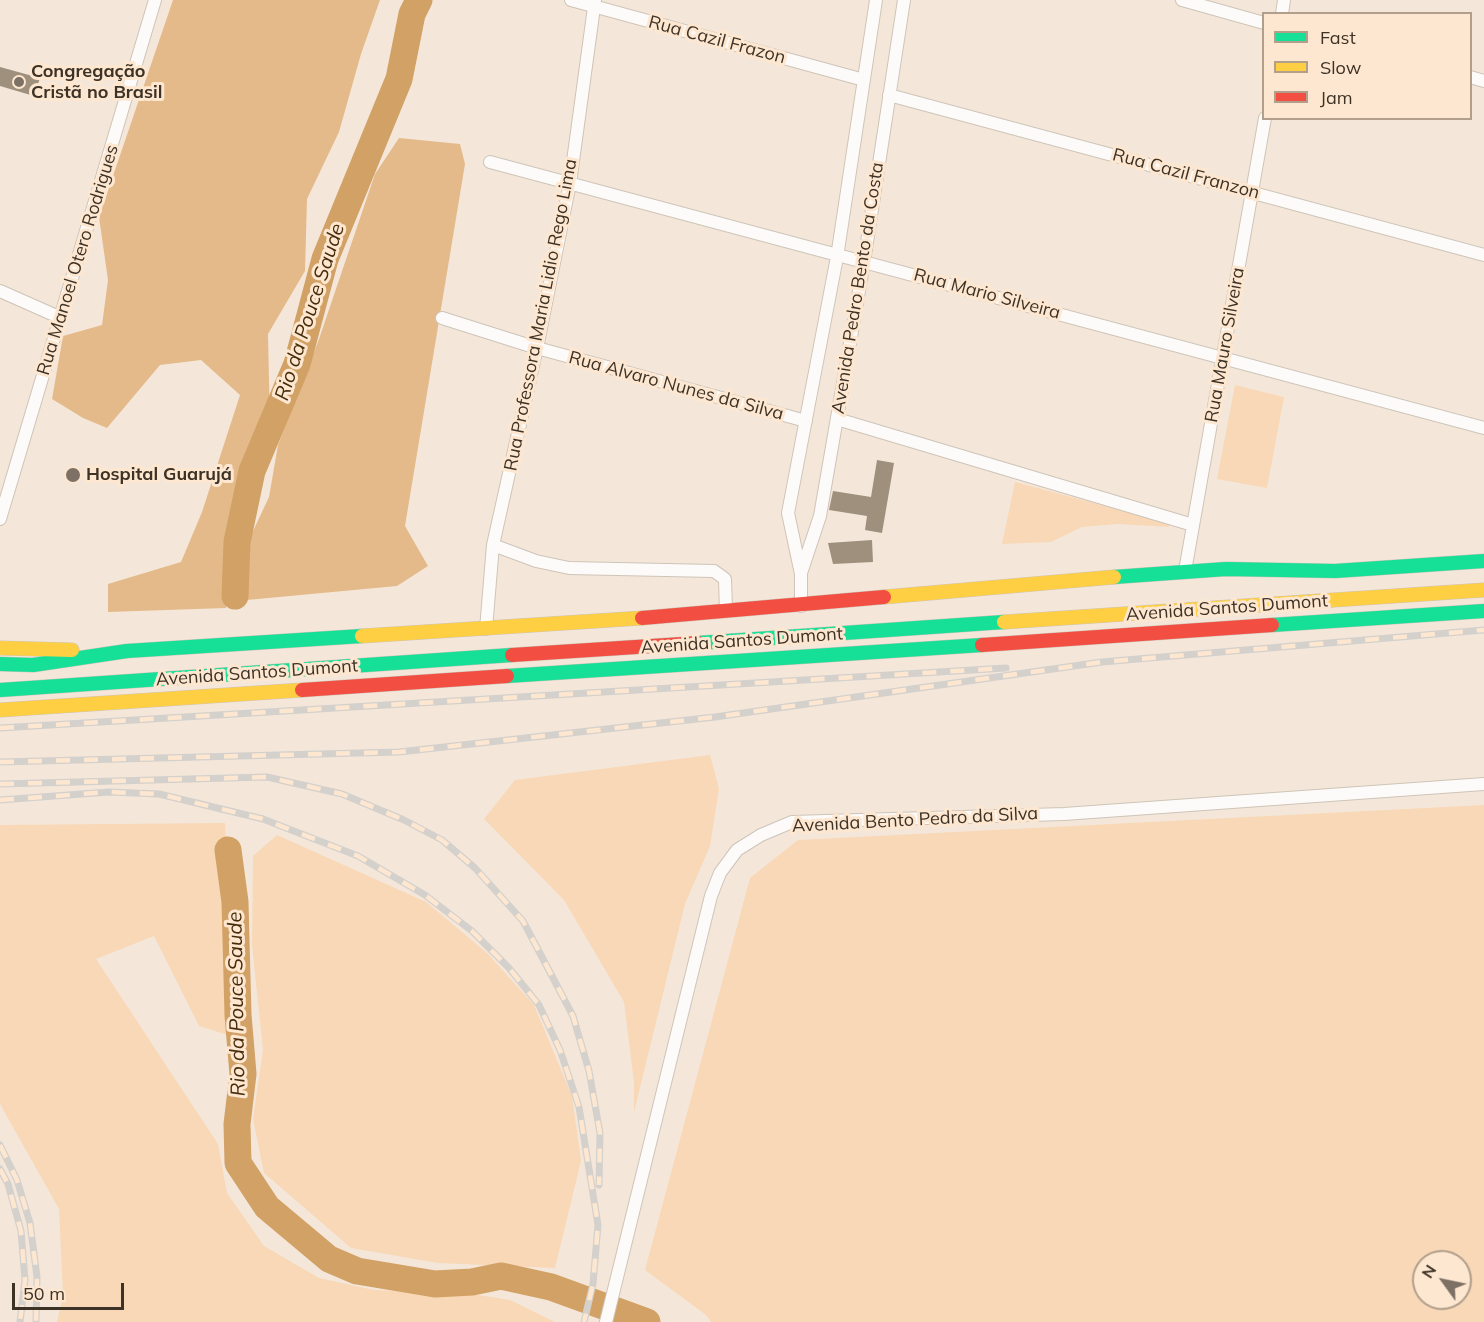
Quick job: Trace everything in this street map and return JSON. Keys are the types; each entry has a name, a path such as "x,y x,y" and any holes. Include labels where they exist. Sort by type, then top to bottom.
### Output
{"main road":[{"name":"Avenida Santos Dumont","path":"0,648 127,651 486,629 801,606 838,599 1185,571 1335,571 1484,561"},
{"name":"Avenida Santos Dumont","path":"0,690 1484,590"},
{"name":"Avenida Santos Dumont","path":"0,710 1484,611"},
{"name":"Avenida Santos Dumont","path":"0,664 33,665 127,651"}],"street":[{"name":"Rua Manoel Otero Rodrigues","path":"0,519 155,0"},
{"name":"Rua Cazil Frazon","path":"571,0 594,3 864,80"},
{"name":"Avenida Pedro Bento da Costa","path":"801,606 801,574 788,513 837,257 876,0"},
{"name":"Avenida Pedro Bento da Costa","path":"801,574 820,516 864,262 904,0"},
{"path":"1182,0 1262,23"},
{"name":"Rua Professora Maria Lidio Rego Lima","path":"486,629 493,545 537,348 570,183 594,3"},
{"name":"Rua Cazil Franzon","path":"889,95 1484,255"},
{"name":"Rua Mauro Silveira","path":"1185,571 1222,356 1254,192 1265,120"},
{"name":"Rua Mario Silveira","path":"490,162 837,257 864,262 1222,356 1484,428"},
{"path":"0,291 61,318"},
{"name":"Rua Alvaro Nunes da Silva","path":"442,318 537,348 807,420"},
{"path":"837,419 1193,525"},
{"path":"493,545 536,561 569,568 714,571 726,579 726,611"},
{"name":"Avenida Bento Pedro da Silva","path":"606,1322 711,896 720,873 737,849 761,835 792,822 1064,814 1484,784"}],"shaded area":[{"path":"173,0 380,0 361,54 339,132 307,199 305,271 268,334 270,425 233,525 226,608 108,612 108,584 181,562 202,512 240,395 201,360 160,365 107,428 83,418 52,399 63,336 102,325 108,280 99,217"},
{"path":"399,138 460,144 465,164 405,526 428,566 397,586 247,600 247,544 269,497 278,445 319,339 375,174"},
{"path":"1235,385 1284,397 1267,488 1217,479"},
{"path":"1015,482 1169,523 1169,527 1118,524 1082,527 1051,542 1002,544"},
{"path":"710,755 719,789 710,846 685,904 634,1112 634,1083 624,1002 564,900 484,819 515,780"},
{"path":"1484,805 1484,1322 711,1322 706,1315 645,1270 750,878 798,840"},
{"path":"225,823 231,1036 199,1026 154,936 96,959 218,1144 227,1193 264,1246 319,1278 374,1290 465,1293 510,1300 555,1322 57,1322 63,1296 59,1209 0,1104 0,825"},
{"path":"277,835 426,902 487,953 534,1005 572,1096 581,1161 555,1268 438,1263 351,1248 264,1173 253,1119 263,1050 252,945 253,856"}],"building":[{"name":"Congregação Cristã no Brasil","path":"0,67 40,78 34,96 0,86"},
{"path":"877,460 894,463 882,533 865,530 867,516 829,510 833,491 871,497"},
{"path":"872,540 873,562 833,564 828,543"}],"waterway":[{"name":"Rio da Pouce Saude","path":"235,596 237,542 252,471 297,364 325,259 399,79 412,14 419,0"},
{"name":"Rio da Pouce Saude","path":"228,850 235,902 238,1015 243,1074 237,1124 238,1163 267,1207 329,1259 357,1271 435,1284 472,1282 501,1276 551,1287 647,1322"}],"railway":[{"path":"0,762 399,752 715,717 1102,662 1484,630"},
{"path":"0,728 1006,668"},
{"path":"0,784 267,777 342,794 404,820 442,840 475,868 523,921 573,1016 589,1071 600,1133 599,1185"},
{"path":"0,800 109,792 159,794 263,819 358,856 425,895 472,931 509,968 539,1005 560,1050 579,1107 598,1225 593,1284 584,1322"},
{"path":"0,1145 17,1180 30,1223 37,1277 36,1322"},
{"path":"0,1169 8,1184 21,1231 25,1280 20,1322"}],"traffic: fast":[{"path":"1114,577 1226,569 1335,571 1484,561"},
{"path":"1272,625 1484,611"},
{"path":"698,643 1004,622"},
{"path":"0,664 33,665 127,651 362,636"},
{"path":"507,676 982,645"},
{"path":"0,690 512,655"}],"traffic: slow":[{"path":"884,597 1114,577"},
{"path":"1004,622 1484,590"},
{"path":"362,636 642,618"},
{"path":"0,648 72,650"},
{"path":"0,710 302,690"}],"traffic: jam":[{"path":"642,618 884,597"},
{"path":"982,645 1272,625"},
{"path":"512,655 698,643"},
{"path":"302,690 507,676"}],"place":[{"name":"Congregação Cristã no Brasil","path":"19,82"},
{"name":"Hospital Guarujá","path":"73,475"}]}
